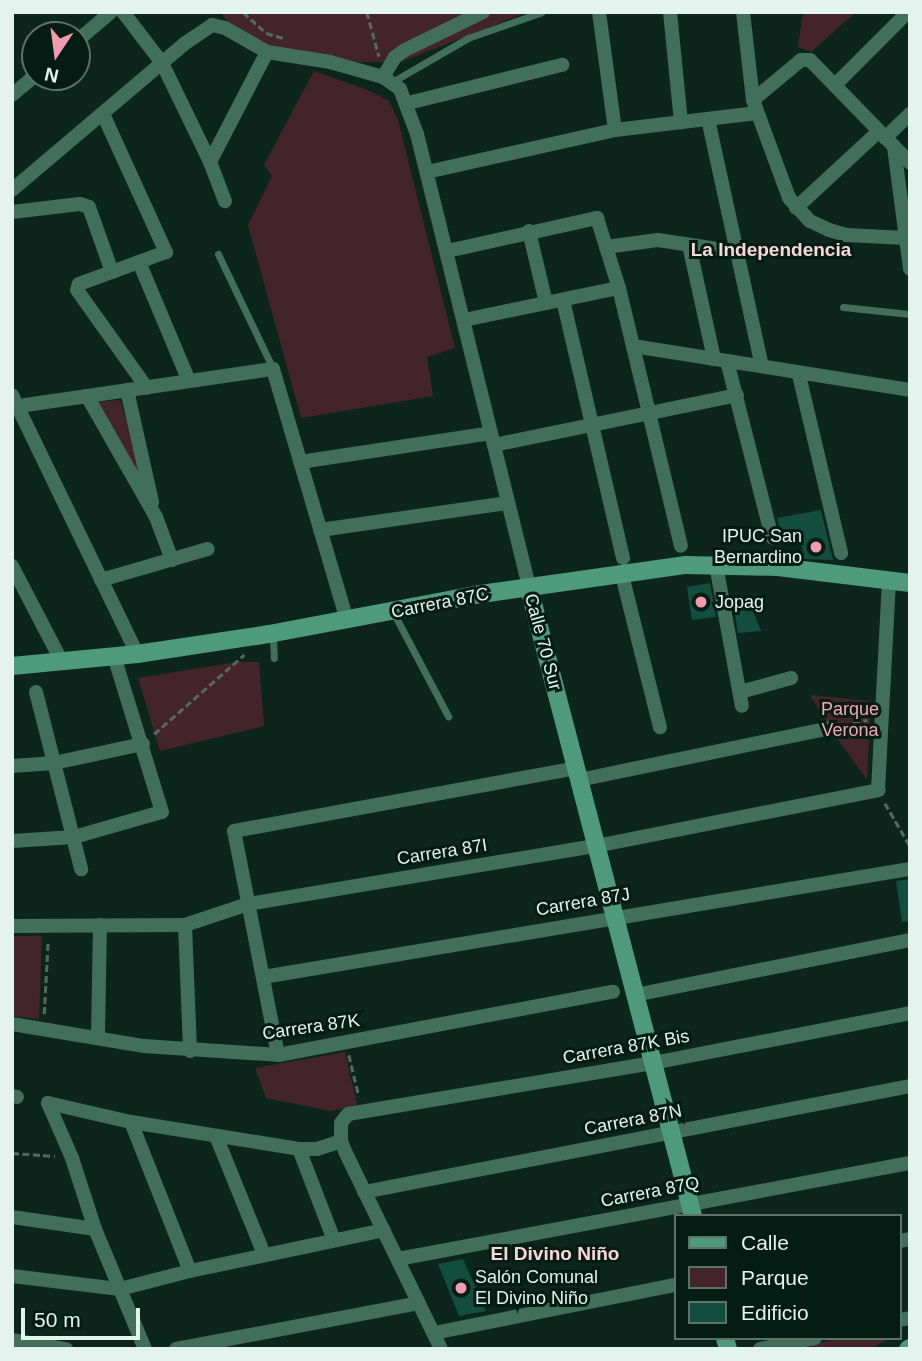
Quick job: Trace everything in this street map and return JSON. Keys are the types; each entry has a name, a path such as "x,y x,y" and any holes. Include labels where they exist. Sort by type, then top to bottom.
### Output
{"street":[{"path":"91,29 111,12"},
{"path":"123,12 162,63 210,162 225,201"},
{"path":"12,190 205,28 220,26 267,52 330,62 387,79 395,57 405,50 483,12"},
{"path":"599,12 615,130"},
{"path":"670,12 681,121"},
{"path":"743,12 755,106 777,171 796,208 810,221 846,235 906,238"},
{"path":"835,85 908,12"},
{"path":"210,162 267,52"},
{"path":"427,172 615,130 708,118 755,106 801,60 810,60 910,163"},
{"path":"408,103 562,65"},
{"name":"Calle 70 Sur","path":"387,79 408,103 427,172 529,588 692,1210"},
{"path":"103,114 166,252 79,284 78,296 147,388"},
{"path":"796,208 885,139 910,114"},
{"path":"708,118 762,366"},
{"path":"885,139 910,269"},
{"path":"12,212 80,204 89,207 113,272"},
{"path":"447,251 528,231 597,218 619,288 681,546"},
{"path":"528,231 546,303"},
{"path":"606,247 637,241 737,252"},
{"path":"689,245 721,360 737,395 772,537"},
{"path":"139,262 189,382"},
{"path":"464,320 619,288"},
{"path":"563,300 660,727"},
{"path":"633,346 910,390"},
{"path":"137,654 14,403 87,396 273,369 347,621"},
{"path":"799,374 841,553"},
{"path":"127,390 156,517 172,560"},
{"path":"300,462 592,424 737,395"},
{"path":"87,396 156,517"},
{"path":"320,530 508,503"},
{"path":"101,580 208,549"},
{"path":"716,565 741,699 790,678"},
{"path":"12,566 62,662"},
{"name":"Carrera 87C","path":"12,666 137,654 273,634 529,588 622,566 778,567 910,583"},
{"path":"878,790 889,581"},
{"path":"12,841 74,837 162,812 114,656"},
{"path":"36,692 82,869"},
{"path":"278,1055 234,831 577,774 830,728"},
{"path":"12,766 54,763 143,744"},
{"name":"Carrera 87I","path":"12,926 185,925 206,921 248,904 596,846 878,790"},
{"name":"Carrera 87J","path":"263,977 615,916 910,869"},
{"path":"97,1036 100,925"},
{"path":"185,925 190,1051"},
{"path":"635,995 910,940"},
{"name":"Carrera 87K","path":"12,1024 190,1051 278,1055 613,992"},
{"name":"Carrera 87K Bis","path":"341,1141 341,1123 348,1114 362,1110 653,1063 910,1013"},
{"name":"Carrera 87N","path":"364,1192 910,1086"},
{"path":"145,1349 95,1229 72,1158 48,1103 131,1122 299,1149 317,1149 341,1141 441,1349"},
{"path":"131,1122 190,1270"},
{"path":"216,1136 264,1254"},
{"path":"299,1149 334,1240"},
{"name":"Carrera 87Q","path":"398,1259 692,1210 910,1163"},
{"path":"12,1217 95,1229"},
{"path":"12,1276 120,1289 190,1270 384,1230"},
{"path":"434,1333 674,1285"},
{"path":"176,1349 419,1303"},
{"path":"12,1340 66,1349"},
{"path":"760,1349 805,1340"}],"lane":[{"path":"387,79 468,38 542,12"},
{"path":"218,254 273,369"},
{"path":"842,307 910,314"},
{"path":"393,612 448,716"},
{"path":"273,634 274,658"}],"path":[{"path":"366,12 376,43"},
{"path":"143,744 249,650"},
{"path":"830,728 881,718"},
{"path":"878,790 910,846"},
{"path":"43,1028 49,926"},
{"path":"346,1042 362,1110"},
{"path":"12,1153 72,1158"}],"green space":[{"path":"220,12 528,12 401,62 357,62 271,47 232,26"},
{"path":"803,12 856,12 811,52 798,47"},
{"path":"314,71 365,89 389,101 398,120 455,348 427,357 433,396 301,418 248,225 272,176 264,165"},
{"path":"120,400 150,500 96,402"},
{"path":"237,662 259,662 264,726 160,751 138,678"},
{"name":"Parque Verona","path":"810,695 871,701 867,780 830,728"},
{"path":"12,936 42,936 39,1019 12,1016"},
{"path":"345,1052 357,1105 331,1111 266,1098 255,1068"},
{"path":"832,1340 886,1340 870,1349 812,1349 811,1345"}],"building":[{"name":"IPUC San Bernardino","path":"821,510 833,560 804,559 799,531 781,534 777,518"},
{"name":"Jopag","path":"710,583 716,617 692,620 687,587"},
{"path":"751,605 761,631 738,633 734,609"},
{"path":"910,879 910,921 902,922 896,881"},
{"name":"Salón Comunal El Divino Niño","path":"463,1259 486,1311 459,1316 438,1264"}],"place":[{"name":"IPUC San Bernardino","path":"816,547"},
{"name":"Jopag","path":"701,602"},
{"name":"Salón Comunal El Divino Niño","path":"461,1288"}],"district":[{"name":"La Independencia","path":"771,250"},
{"name":"El Divino Niño","path":"555,1254"}]}
